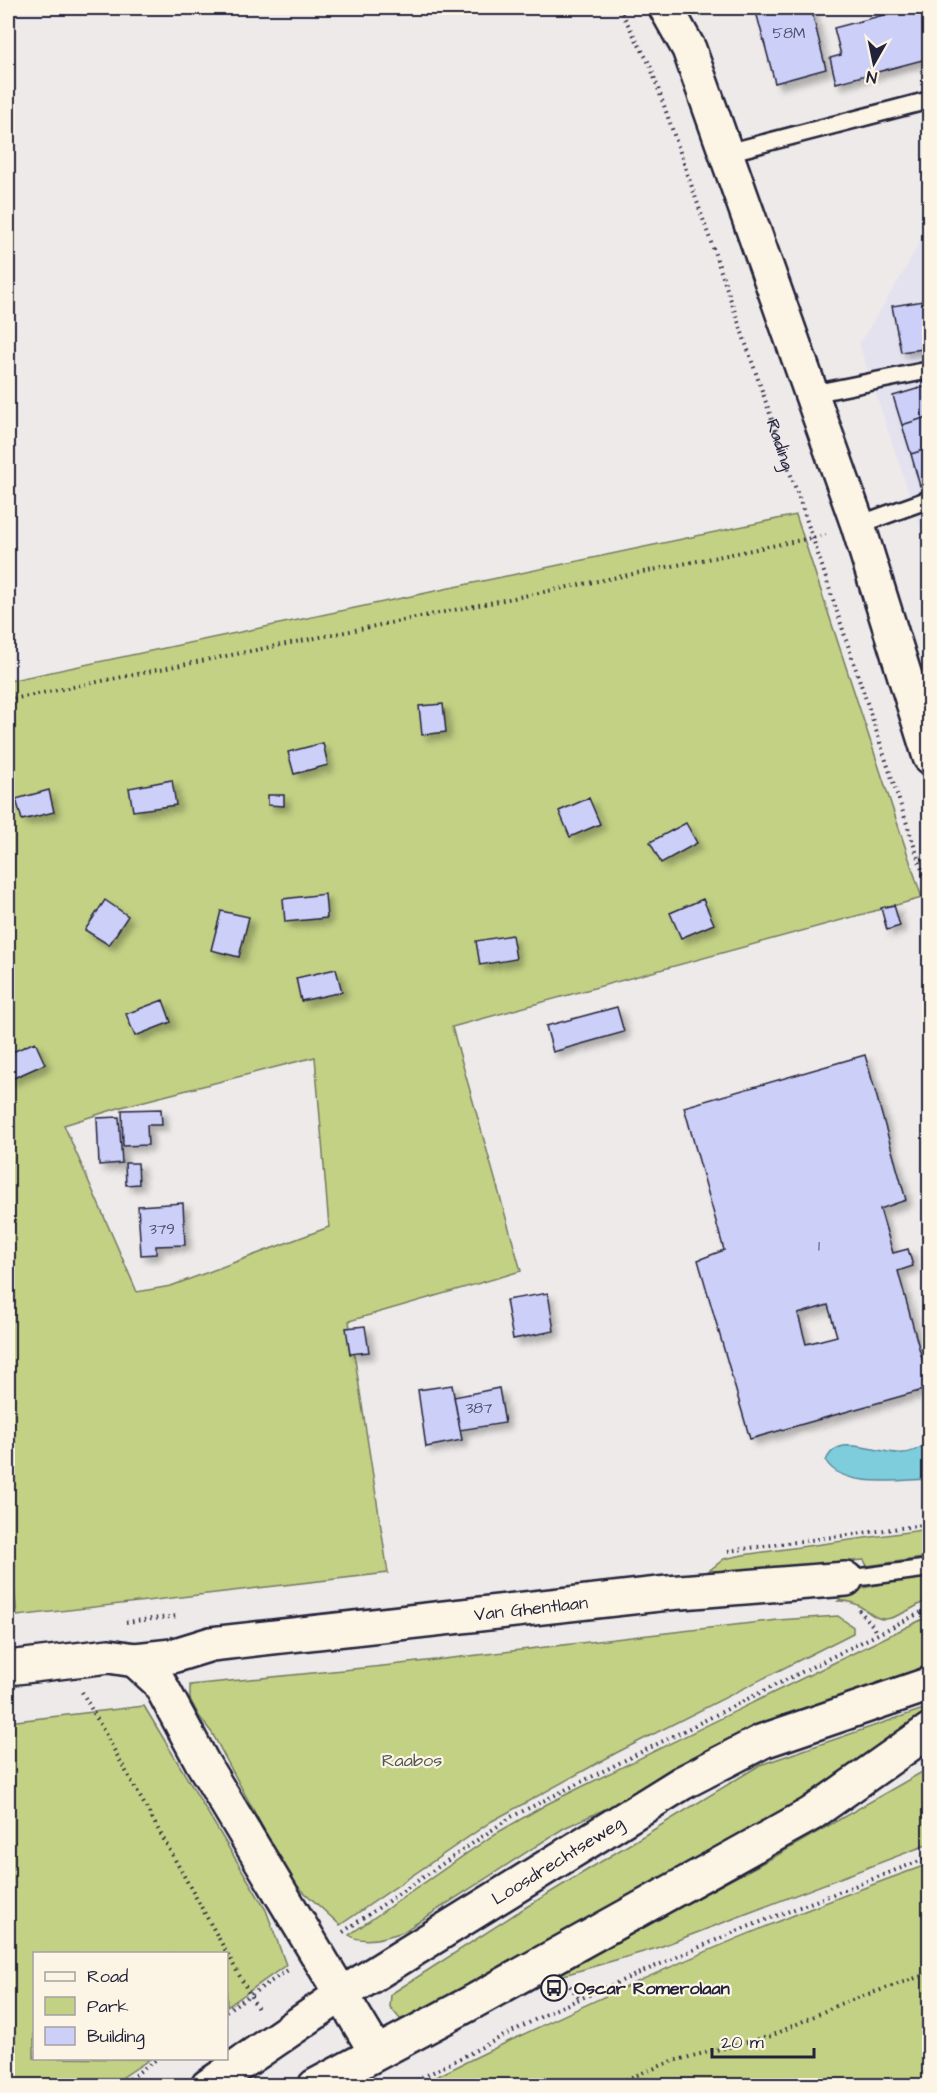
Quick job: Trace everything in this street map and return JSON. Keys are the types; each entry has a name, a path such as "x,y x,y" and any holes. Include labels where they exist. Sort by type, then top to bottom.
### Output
{"main road":[{"path":"666,8 689,49 858,525 930,757"},
{"name":"Van Ghentlaan","path":"8,1668 109,1656 135,1660 172,1656 211,1644 246,1640 668,1593 846,1579"},
{"path":"135,1660 159,1682 202,1762 376,2052"},
{"name":"Loosdrechtseweg","path":"208,2085 342,1994 682,1783 763,1741 930,1684"},
{"path":"315,2085 469,2004 811,1814 930,1730"}],"lane":[{"path":"726,153 930,100"},
{"path":"811,394 930,370"},
{"path":"858,525 930,499"},
{"name":"Van Ghentlaan","path":"846,1579 930,1568"}],"path":[{"name":"Rading","path":"619,8 650,64 813,539 930,894"},
{"path":"8,700 813,539 858,525"},
{"path":"924,873 930,871"},
{"path":"720,1553 930,1524"},
{"path":"228,2011 484,1832 876,1633 930,1608"},
{"path":"81,1692 226,1952"},
{"path":"406,2085 554,2010 737,1931 930,1857"},
{"path":"228,1956 276,2038"},
{"path":"609,2085 673,2061 771,2036 840,2004 909,1978 930,1973"},
{"path":"568,1983 581,2000"},
{"path":"120,2085 155,2060"}],"shaded area":[{"path":"929,224 929,553 859,344 902,275"}],"green space":[{"path":"796,515 922,898 452,1027 521,1271 349,1321 388,1573 17,1616 8,1525 8,681","holes":["315,1057 329,1227 171,1286 137,1292 64,1125 125,1106"]},
{"path":"929,1529 929,1557 867,1566 864,1560 706,1573 724,1559 743,1555"},
{"path":"929,1577 929,1599 891,1618 881,1619 854,1603 838,1601 846,1595 868,1587"},
{"name":"Raabos","path":"838,1616 853,1627 853,1633 616,1753 492,1821 340,1925 291,1880 212,1733 190,1699 190,1685 383,1666 778,1620"},
{"path":"929,1616 929,1672 714,1759 564,1828 403,1932 368,1940 349,1935 495,1834 547,1804"},
{"path":"144,1706 266,1910 286,1965 228,2006 228,1952 33,1952 33,2060 148,2060 111,2085 8,2085 8,1722"},
{"path":"929,1707 929,1715 766,1828 426,2015 400,2019 390,2007 391,1994 523,1909 760,1765"},
{"path":"929,1768 929,1844 657,1948 533,1984 774,1857"},
{"path":"929,1864 929,2085 420,2085 545,2024 735,1939"}],"water":[{"path":"929,1442 929,1479 873,1481 858,1479 834,1470 826,1461 832,1452 840,1447 860,1446 894,1453 907,1453"}],"building":[{"path":"755,8 811,8 826,69 775,83"},
{"path":"910,8 923,8 930,32 930,58 836,83 830,58 841,55 834,28"},
{"path":"923,8 930,8 930,28 929,28"},
{"path":"930,300 930,348 901,352 892,306"},
{"path":"930,385 930,416 902,425 893,396"},
{"path":"930,416 930,448 911,454 902,425"},
{"path":"930,448 930,483 920,486 911,454"},
{"path":"443,704 446,732 422,735 419,706"},
{"path":"323,743 328,765 294,774 288,752"},
{"path":"172,780 176,805 133,811 129,788"},
{"path":"49,790 54,812 22,820 16,799"},
{"path":"268,795 284,795 284,806 268,805"},
{"path":"589,798 600,824 570,837 559,811"},
{"path":"686,823 697,843 661,863 650,842"},
{"path":"325,894 327,918 285,922 283,899"},
{"path":"703,899 714,924 681,938 670,913"},
{"path":"105,900 128,916 109,945 85,930"},
{"path":"894,905 900,926 887,930 881,908"},
{"path":"221,911 249,917 239,957 211,950"},
{"path":"512,935 516,959 480,965 476,941"},
{"path":"336,969 342,992 301,1001 296,978"},
{"path":"163,1000 171,1022 135,1036 126,1014"},
{"path":"617,1007 624,1032 553,1052 546,1026"},
{"path":"35,1042 45,1064 9,1080 8,1054"},
{"path":"865,1055 906,1200 880,1209 893,1253 908,1249 913,1266 898,1271 930,1388 750,1439 698,1260 724,1250 684,1107","holes":["828,1305 837,1336 806,1344 798,1314"]},
{"path":"161,1109 162,1125 147,1125 148,1145 123,1146 122,1110"},
{"path":"119,1117 122,1163 99,1165 97,1118"},
{"path":"125,1163 138,1163 139,1184 126,1185"},
{"path":"183,1203 185,1245 156,1246 156,1254 141,1255 138,1206"},
{"path":"548,1293 554,1331 513,1339 506,1300"},
{"path":"365,1326 369,1352 350,1354 346,1328"},
{"path":"452,1385 462,1440 426,1447 418,1390"},
{"path":"499,1388 505,1423 460,1430 454,1397"}],"place":[{"name":"Oscar Romerolaan","path":"554,1988"}]}
